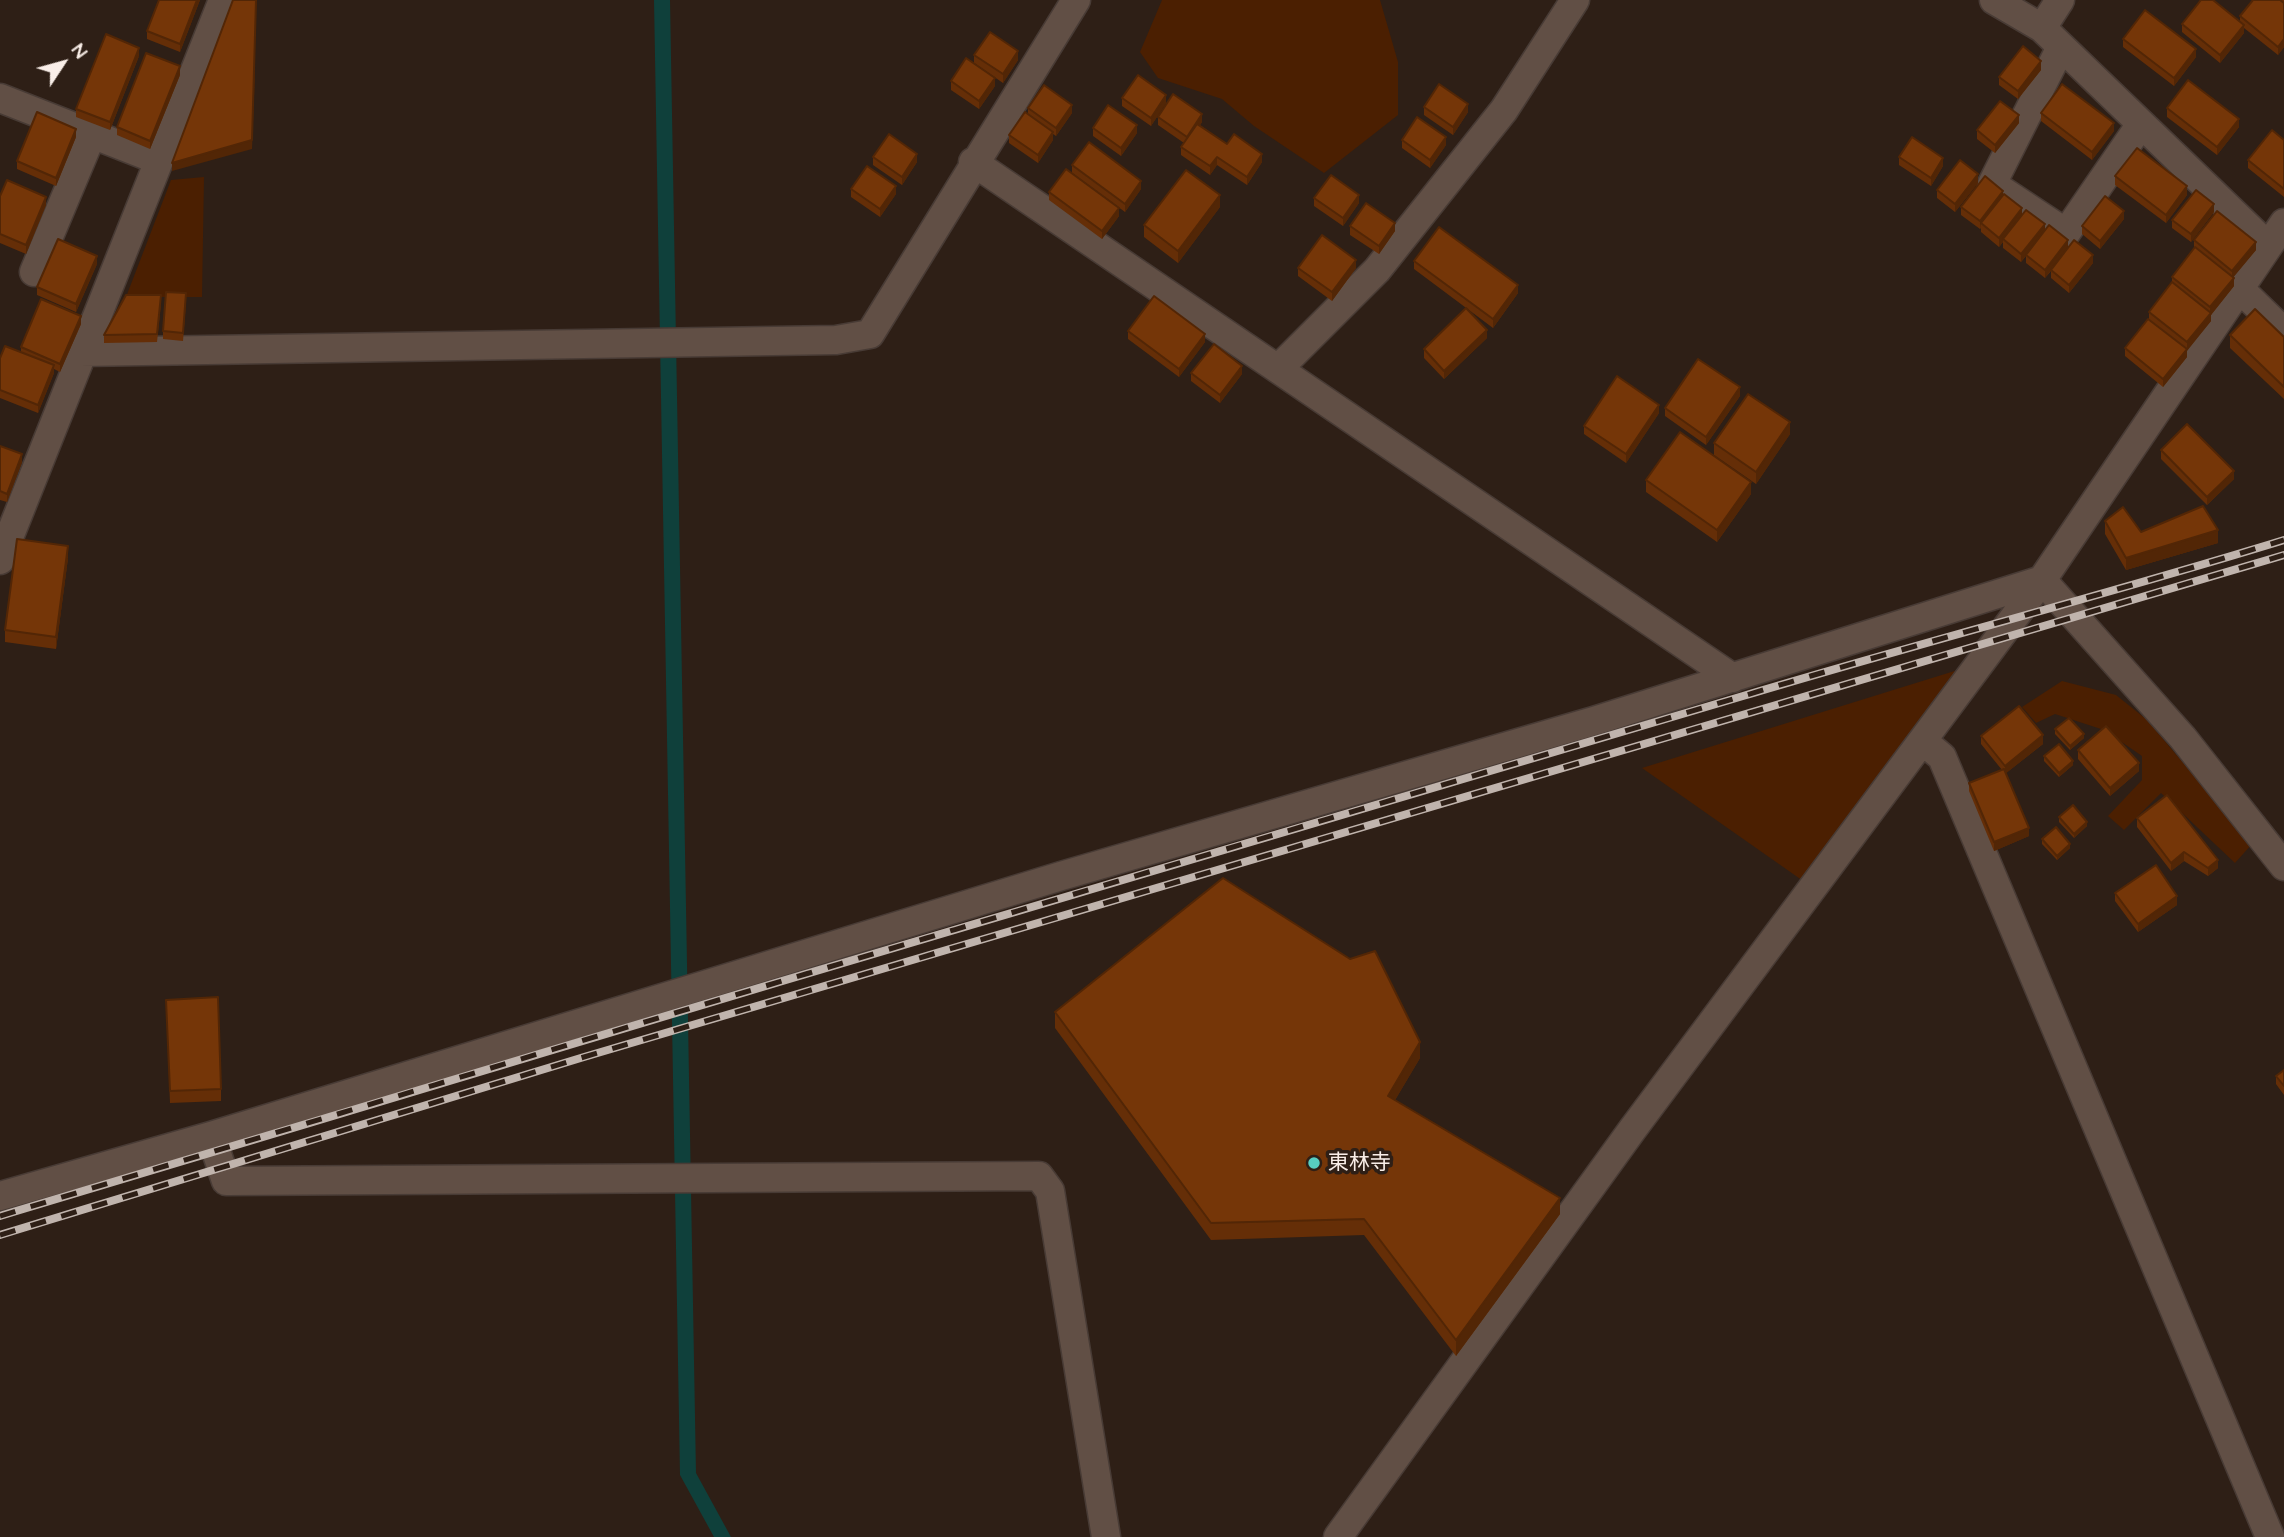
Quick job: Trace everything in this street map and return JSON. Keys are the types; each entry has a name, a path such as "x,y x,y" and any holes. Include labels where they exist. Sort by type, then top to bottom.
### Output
{"street":[{"path":"0,560 223,0"},
{"path":"81,352 836,340 870,334 973,162 1076,0"},
{"path":"1278,369 1377,270 1504,110 1575,0"},
{"path":"1994,0 2052,37 2268,246"},
{"path":"2060,0 2052,37 1992,184 2066,233 2141,124"},
{"path":"0,98 158,160"},
{"path":"34,272 92,134"},
{"path":"973,162 1733,678"},
{"path":"1338,1537 1632,1130 1924,742 2042,580 2284,223"},
{"path":"2241,290 2284,331"},
{"path":"0,1196 211,1136 1061,876 1594,721 2042,580"},
{"path":"2042,580 2183,738 2284,866"},
{"path":"1924,742 1942,757 2270,1537"},
{"path":"211,1136 226,1181 1039,1176 1050,1191 1106,1537"}],"shaded area":[{"path":"1162,0 1380,0 1398,62 1398,115 1324,173 1254,126 1222,99 1158,78 1140,52"},
{"path":"204,177 202,297 126,297 171,180"},
{"path":"1961,669 1806,883 1642,768"},
{"path":"2062,681 2116,695 2146,719 2252,844 2235,863 2161,793 2124,830 2108,816 2142,780 2142,756 2104,730 2055,714 2036,723 2022,707"}],"water":[{"path":"654,0 670,0 696,1473 731,1537 714,1537 680,1475"}],"building":[{"path":"159,0 197,0 180,44 147,31"},
{"path":"233,0 256,0 252,140 172,163"},
{"path":"2201,0 2213,0 2244,25 2220,55 2182,24"},
{"path":"2253,0 2280,0 2284,3 2284,39 2278,47 2240,16"},
{"path":"2145,10 2196,49 2174,78 2123,39"},
{"path":"990,32 1018,51 1003,74 974,55"},
{"path":"106,34 139,48 110,122 76,109"},
{"path":"2023,46 2041,61 2018,91 1999,77"},
{"path":"146,53 180,66 150,141 117,127"},
{"path":"966,58 995,78 979,101 951,81"},
{"path":"1138,75 1166,95 1151,118 1122,98"},
{"path":"2188,80 2239,119 2217,147 2167,108"},
{"path":"1439,84 1468,104 1453,127 1424,107"},
{"path":"2062,84 2114,123 2092,152 2041,113"},
{"path":"1044,85 1072,105 1056,128 1028,108"},
{"path":"1173,94 1202,114 1187,137 1158,117"},
{"path":"2000,101 2019,115 1995,145 1977,130"},
{"path":"1108,105 1137,125 1121,148 1093,128"},
{"path":"37,112 76,129 56,178 17,161"},
{"path":"1025,112 1053,132 1038,155 1009,135"},
{"path":"1417,117 1446,137 1430,160 1402,140"},
{"path":"1197,124 1227,144 1234,134 1262,154 1247,177 1217,157 1210,166 1181,147"},
{"path":"2272,130 2284,140 2284,189 2248,160"},
{"path":"889,134 917,154 902,177 873,157"},
{"path":"1912,137 1943,158 1931,178 1899,157"},
{"path":"1089,142 1141,181 1125,204 1072,165"},
{"path":"2137,148 2187,186 2166,215 2115,176"},
{"path":"1960,160 1978,174 1955,204 1937,190"},
{"path":"867,166 896,186 880,209 851,189"},
{"path":"1066,169 1119,208 1102,231 1049,192"},
{"path":"1186,170 1220,195 1178,251 1144,225"},
{"path":"1331,175 1359,195 1343,218 1314,198"},
{"path":"1985,176 2003,191 1980,221 1961,207"},
{"path":"7,180 46,197 26,245 0,234 0,196"},
{"path":"2196,190 2214,204 2191,234 2172,220"},
{"path":"2004,194 2022,208 1999,238 1981,223"},
{"path":"2105,196 2124,211 2100,241 2082,226"},
{"path":"1366,203 1395,223 1379,246 1350,226"},
{"path":"2026,210 2045,224 2021,254 2003,239"},
{"path":"2217,211 2256,242 2232,271 2194,240"},
{"path":"2049,225 2068,240 2045,270 2026,255"},
{"path":"1439,227 1518,285 1493,319 1414,261"},
{"path":"1322,235 1356,260 1332,292 1298,268"},
{"path":"58,239 97,256 76,304 37,287"},
{"path":"2074,240 2093,255 2069,285 2051,270"},
{"path":"2195,247 2234,278 2210,307 2172,277"},
{"path":"2172,282 2211,313 2187,342 2149,312"},
{"path":"166,292 186,293 183,333 163,331"},
{"path":"126,295 161,295 157,334 104,335"},
{"path":"1154,296 1205,334 1179,369 1128,331"},
{"path":"41,299 81,316 60,364 21,347"},
{"path":"1466,308 1487,330 1444,371 1424,349"},
{"path":"2255,309 2284,337 2284,387 2230,335"},
{"path":"2148,319 2187,349 2163,379 2125,348"},
{"path":"1214,344 1242,366 1220,395 1191,373"},
{"path":"5,346 54,365 38,405 0,390 0,358"},
{"path":"1698,359 1740,387 1706,437 1665,408"},
{"path":"1617,376 1659,405 1626,454 1584,426"},
{"path":"1748,394 1790,422 1756,472 1714,443"},
{"path":"2187,424 2234,471 2207,497 2161,450"},
{"path":"1680,432 1751,482 1717,530 1646,480"},
{"path":"0,446 22,454 7,494 0,491"},
{"path":"2203,506 2218,530 2126,558 2105,521 2123,507 2141,532"},
{"path":"17,539 68,546 56,637 5,630"},
{"path":"2019,706 2043,735 2005,766 1981,736"},
{"path":"2069,718 2084,734 2070,746 2055,729"},
{"path":"2106,726 2139,763 2110,788 2078,750"},
{"path":"2059,744 2073,761 2059,773 2044,756"},
{"path":"2004,769 2029,828 1994,842 1969,783"},
{"path":"2167,795 2218,860 2208,868 2184,852 2171,863 2137,818"},
{"path":"2073,805 2087,822 2074,834 2059,817"},
{"path":"2056,827 2070,844 2057,856 2042,839"},
{"path":"2156,865 2177,896 2138,924 2115,893"},
{"name":"東林寺","path":"1223,878 1350,959 1375,951 1420,1042 1388,1096 1560,1198 1456,1340 1364,1219 1211,1223 1055,1012"},
{"path":"218,997 221,1089 170,1091 166,1000"},
{"path":"2284,1070 2284,1086 2276,1076"}],"railway":[{"path":"0,1216 1743,696 2284,540"},
{"path":"0,1235 584,1057 2284,555"}],"place":[{"name":"東林寺","path":"1314,1163"}]}
